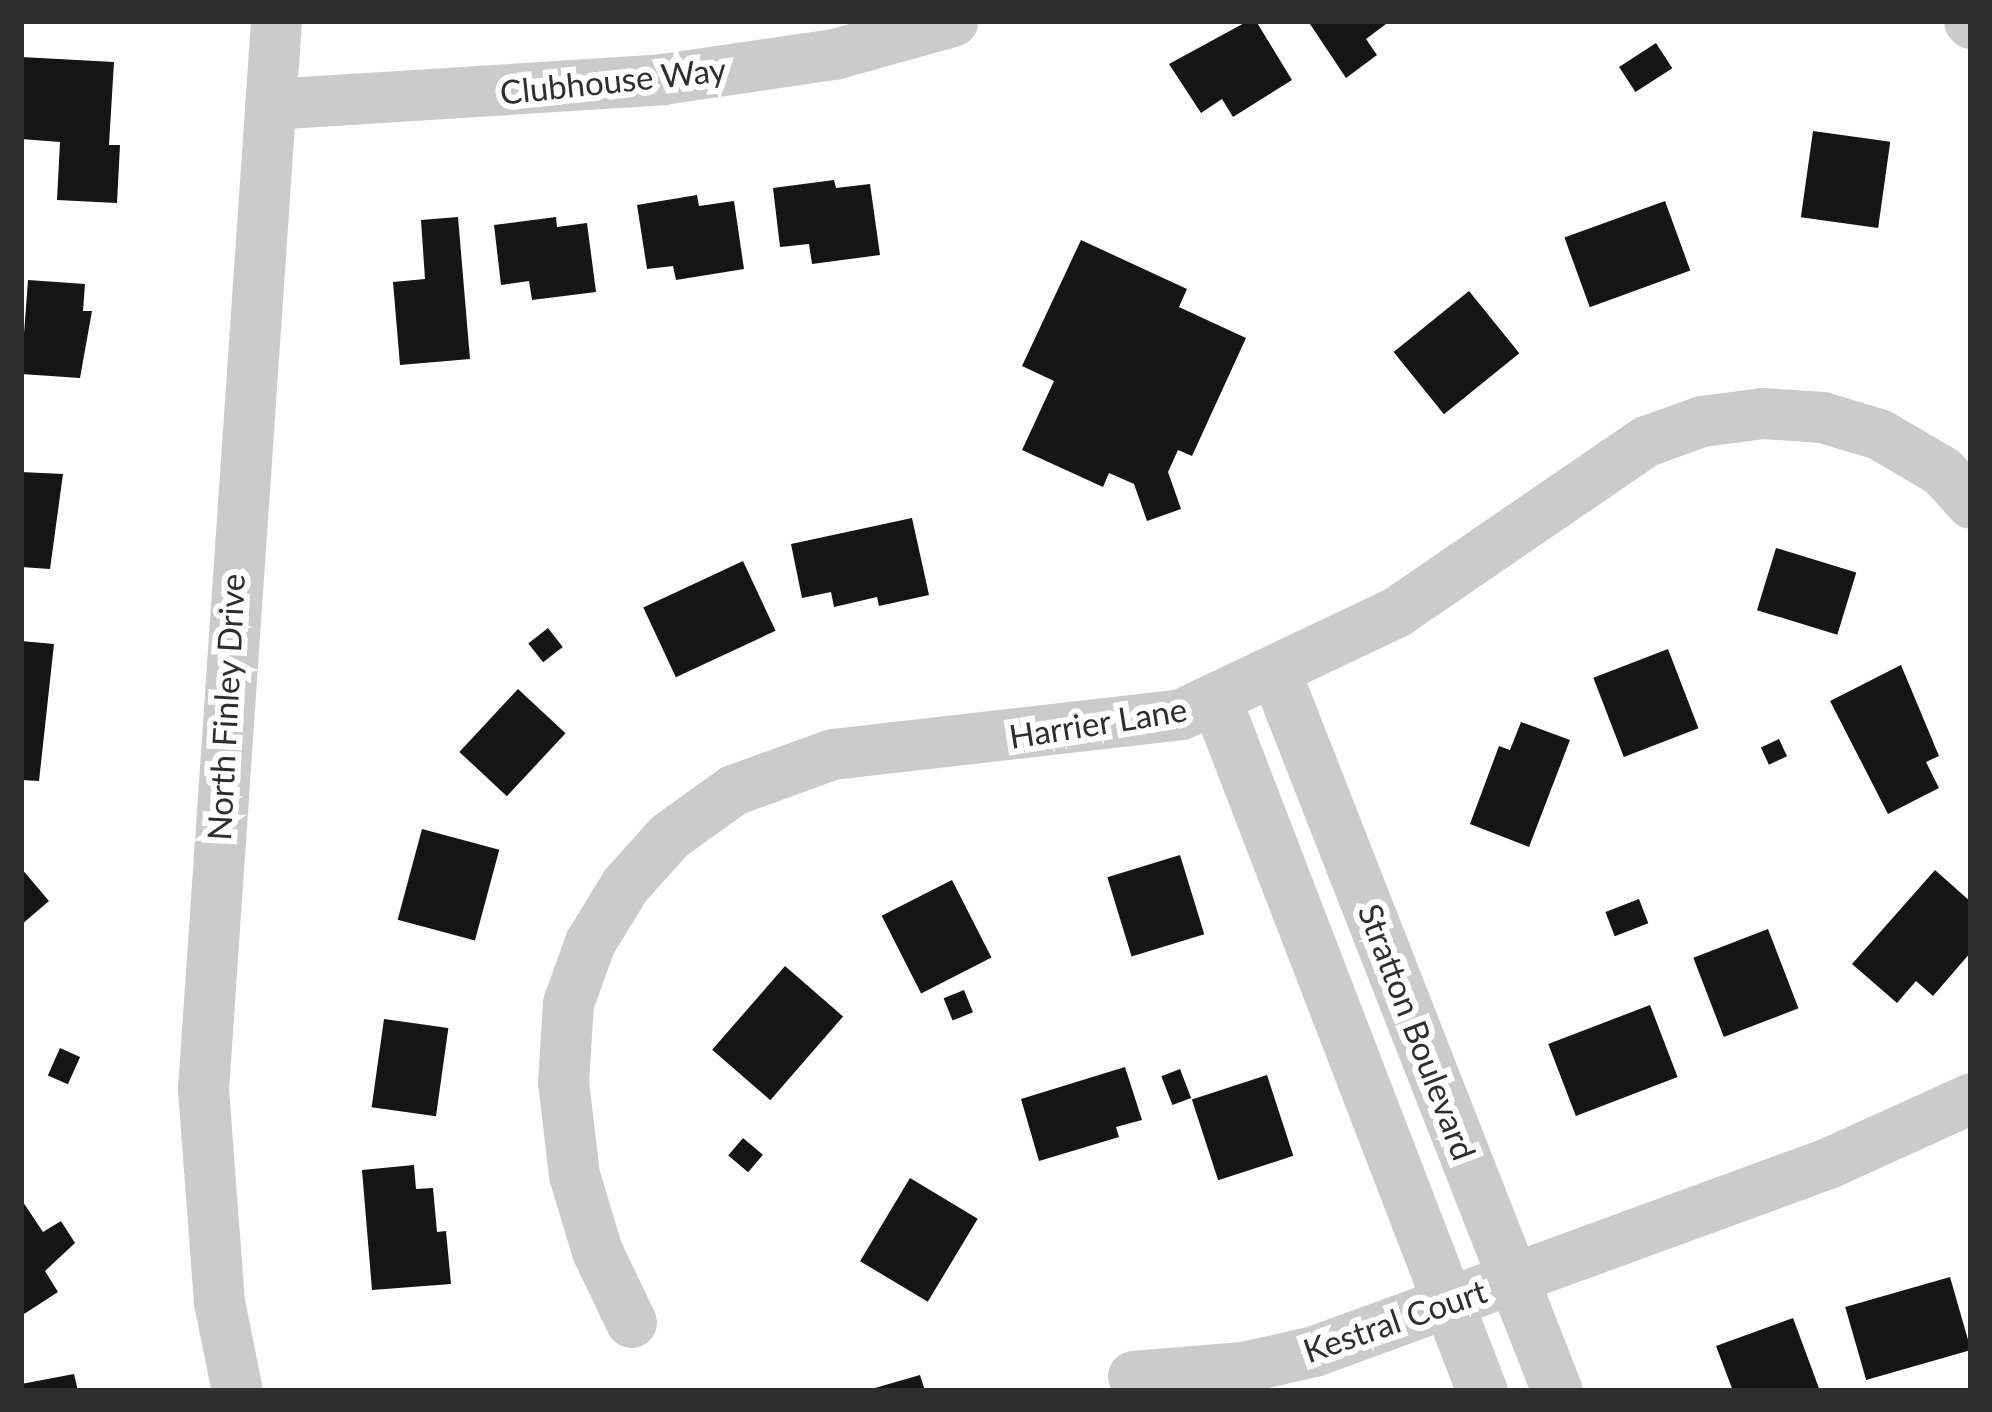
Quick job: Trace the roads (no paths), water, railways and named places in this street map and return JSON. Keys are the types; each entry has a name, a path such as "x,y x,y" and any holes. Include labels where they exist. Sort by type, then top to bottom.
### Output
{"street":[{"name":"North Finley Drive","path":"237,1391 219,1302 203,1089 276,21"},
{"name":"Clubhouse Way","path":"270,104 662,79 834,54 952,21"},
{"name":"Harrier Lane","path":"631,1322 597,1251 574,1175 563,1082 568,1004 590,942 625,885 669,836 733,790 832,754 1027,737 1181,714 1276,674 1522,532 1646,441 1702,421 1762,413 1822,417 1879,434 1942,471 1971,503"},
{"name":"Stratton Boulevard","path":"1276,674 1558,1391"},
{"name":"Stratton Boulevard","path":"1216,700 1483,1391"},
{"path":"1514,1281 1828,1163 1971,1098"},
{"name":"Kestral Court","path":"1133,1376 1297,1355 1514,1281"}]}
